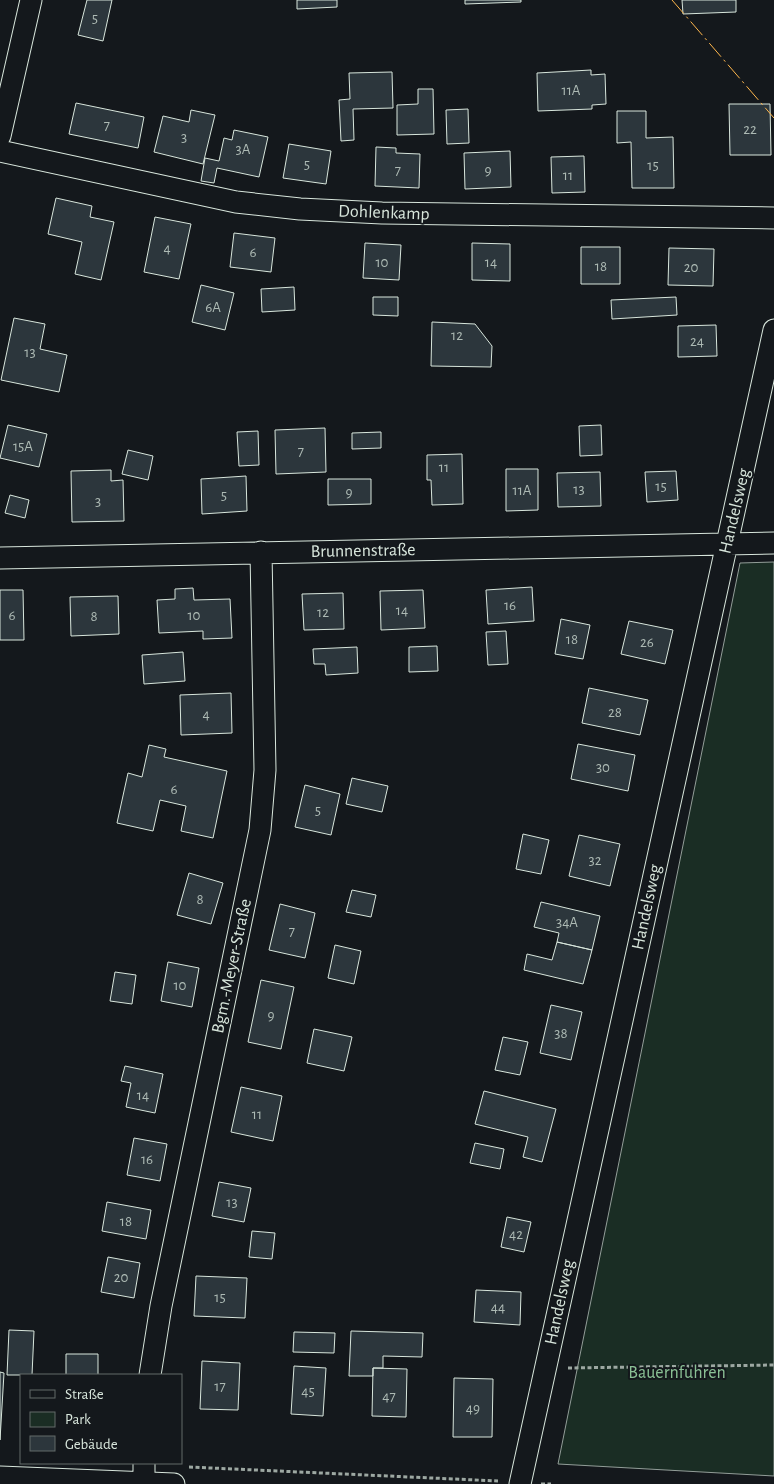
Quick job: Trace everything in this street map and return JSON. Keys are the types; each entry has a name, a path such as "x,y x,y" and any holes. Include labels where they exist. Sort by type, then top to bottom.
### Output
{"street":[{"path":"0,136 31,0"},
{"name":"Dohlenkamp","path":"0,151 236,202 300,209 382,214 774,218"},
{"name":"Handelsweg","path":"520,1483 774,330"},
{"name":"Brunnenstraße","path":"0,558 774,543"},
{"name":"Bgm.-Meyer-Straße","path":"150,1374 161,1306 260,830 265,770 262,552"},
{"path":"0,1477 144,1473 178,1475"}],"path":[{"path":"544,1368 774,1365"},
{"path":"178,1475 417,1476 520,1483"}],"green space":[{"name":"Bauernfuhren","path":"774,562 774,1476 558,1464 740,563"}],"building":[{"path":"87,0 112,0 103,41 78,35"},
{"path":"297,0 337,0 337,7 297,9"},
{"path":"465,0 521,0 521,2 465,4"},
{"path":"682,0 736,0 736,12 683,14"},
{"path":"591,70 591,75 605,74 606,104 592,105 592,109 538,111 537,73"},
{"path":"392,72 393,108 353,109 354,140 341,141 339,100 350,99 349,73"},
{"path":"418,89 433,89 434,134 397,135 397,105 418,104"},
{"path":"76,103 144,117 138,148 69,134"},
{"path":"729,104 770,104 771,155 730,155"},
{"path":"468,109 469,143 447,144 446,110"},
{"path":"191,110 215,115 203,164 154,152 163,116 189,122"},
{"path":"617,111 646,111 646,138 673,137 674,188 632,188 631,142 617,143"},
{"path":"234,130 268,137 259,177 217,168 214,183 201,181 205,158 219,161 224,138 232,140"},
{"path":"289,144 331,151 326,184 283,178"},
{"path":"376,147 396,148 396,153 420,154 419,188 375,186"},
{"path":"510,151 511,187 465,189 464,153"},
{"path":"584,156 585,192 552,193 551,157"},
{"path":"56,198 92,206 90,217 114,222 101,280 75,274 82,242 48,234"},
{"path":"155,217 191,224 179,279 144,272"},
{"path":"234,233 275,238 271,272 230,267"},
{"path":"365,243 401,245 399,280 363,278"},
{"path":"472,243 510,244 510,281 472,280"},
{"path":"581,247 620,247 620,284 581,284"},
{"path":"669,248 714,249 713,286 668,285"},
{"path":"201,285 234,293 225,330 192,322"},
{"path":"294,287 295,310 262,312 261,289"},
{"path":"373,297 398,297 398,316 373,315"},
{"path":"676,297 677,315 612,319 611,300"},
{"path":"14,318 45,324 40,349 67,355 59,392 1,380"},
{"path":"432,322 475,324 492,346 491,367 431,366"},
{"path":"716,325 717,356 678,357 678,326"},
{"path":"8,425 47,434 39,467 0,458"},
{"path":"601,425 602,455 580,456 579,426"},
{"path":"325,428 326,472 276,474 275,430"},
{"path":"258,431 259,465 239,466 237,432"},
{"path":"381,432 381,448 352,449 352,433"},
{"path":"128,450 153,456 148,480 122,474"},
{"path":"462,454 463,504 432,505 431,480 427,480 427,455"},
{"path":"506,469 538,469 538,510 506,511"},
{"path":"111,470 111,481 123,480 124,521 72,522 71,471"},
{"path":"676,471 678,500 647,502 645,472"},
{"path":"600,472 601,506 558,507 557,473"},
{"path":"246,476 247,511 202,514 201,479"},
{"path":"328,479 371,479 371,504 328,505"},
{"path":"10,495 29,500 25,518 5,513"},
{"path":"532,587 534,621 488,624 486,590"},
{"path":"193,588 194,600 230,599 232,638 203,639 203,631 159,633 157,600 175,599 175,589"},
{"path":"0,590 23,590 24,640 0,640"},
{"path":"423,590 425,628 381,630 380,591"},
{"path":"343,593 344,629 304,630 302,594"},
{"path":"118,596 119,634 71,636 70,597"},
{"path":"561,619 590,625 583,659 555,654"},
{"path":"629,621 673,630 665,664 621,654"},
{"path":"506,631 508,664 488,665 486,632"},
{"path":"437,646 438,671 409,672 409,647"},
{"path":"357,647 358,673 326,675 325,664 314,664 313,649"},
{"path":"183,652 185,681 144,684 142,655"},
{"path":"589,688 648,700 640,735 582,723"},
{"path":"231,693 232,733 181,735 180,695"},
{"path":"578,744 635,755 628,791 571,779"},
{"path":"149,745 166,749 164,757 227,771 213,838 181,831 186,806 160,800 153,831 117,823 128,773 142,777"},
{"path":"352,778 388,786 382,812 346,804"},
{"path":"305,785 340,794 331,835 295,827"},
{"path":"523,834 549,840 541,874 516,869"},
{"path":"579,835 620,844 610,886 569,876"},
{"path":"189,873 223,883 211,924 177,915"},
{"path":"352,890 376,895 371,917 346,912"},
{"path":"541,902 600,916 592,950 557,942 559,933 534,927"},
{"path":"280,904 315,913 305,958 269,950"},
{"path":"557,942 592,950 583,984 524,970 527,954 552,960"},
{"path":"335,945 361,951 354,984 328,978"},
{"path":"168,962 199,968 192,1007 161,1001"},
{"path":"115,972 136,975 132,1004 110,1001"},
{"path":"261,980 294,987 281,1049 248,1042"},
{"path":"551,1005 582,1012 571,1060 540,1053"},
{"path":"314,1029 352,1037 344,1071 307,1063"},
{"path":"503,1037 528,1042 520,1075 495,1070"},
{"path":"125,1066 163,1074 155,1113 126,1107 131,1083 121,1081"},
{"path":"241,1087 282,1096 273,1141 231,1132"},
{"path":"484,1091 556,1109 542,1162 523,1157 528,1137 475,1124"},
{"path":"134,1138 167,1144 160,1181 127,1175"},
{"path":"475,1143 504,1149 500,1169 470,1163"},
{"path":"219,1182 251,1188 244,1222 212,1216"},
{"path":"107,1202 151,1210 146,1239 102,1231"},
{"path":"507,1217 531,1222 524,1252 501,1247"},
{"path":"252,1231 275,1233 272,1259 249,1257"},
{"path":"108,1257 140,1263 134,1298 101,1292"},
{"path":"196,1276 247,1278 245,1318 194,1316"},
{"path":"476,1290 521,1292 520,1325 474,1322"},
{"path":"9,1330 34,1331 32,1374 7,1375"},
{"path":"351,1331 423,1333 422,1357 383,1356 383,1368 373,1368 373,1376 349,1376"},
{"path":"294,1332 335,1333 334,1353 293,1352"},
{"path":"66,1354 98,1354 98,1374 66,1374"},
{"path":"202,1361 240,1363 238,1410 200,1409"},
{"path":"294,1366 326,1368 323,1416 291,1414"},
{"path":"373,1368 407,1369 406,1417 372,1416"},
{"path":"0,1372 4,1373 0,1440"},
{"path":"454,1378 493,1379 492,1437 453,1437"}],"power":[{"path":"672,0 774,118"}]}
